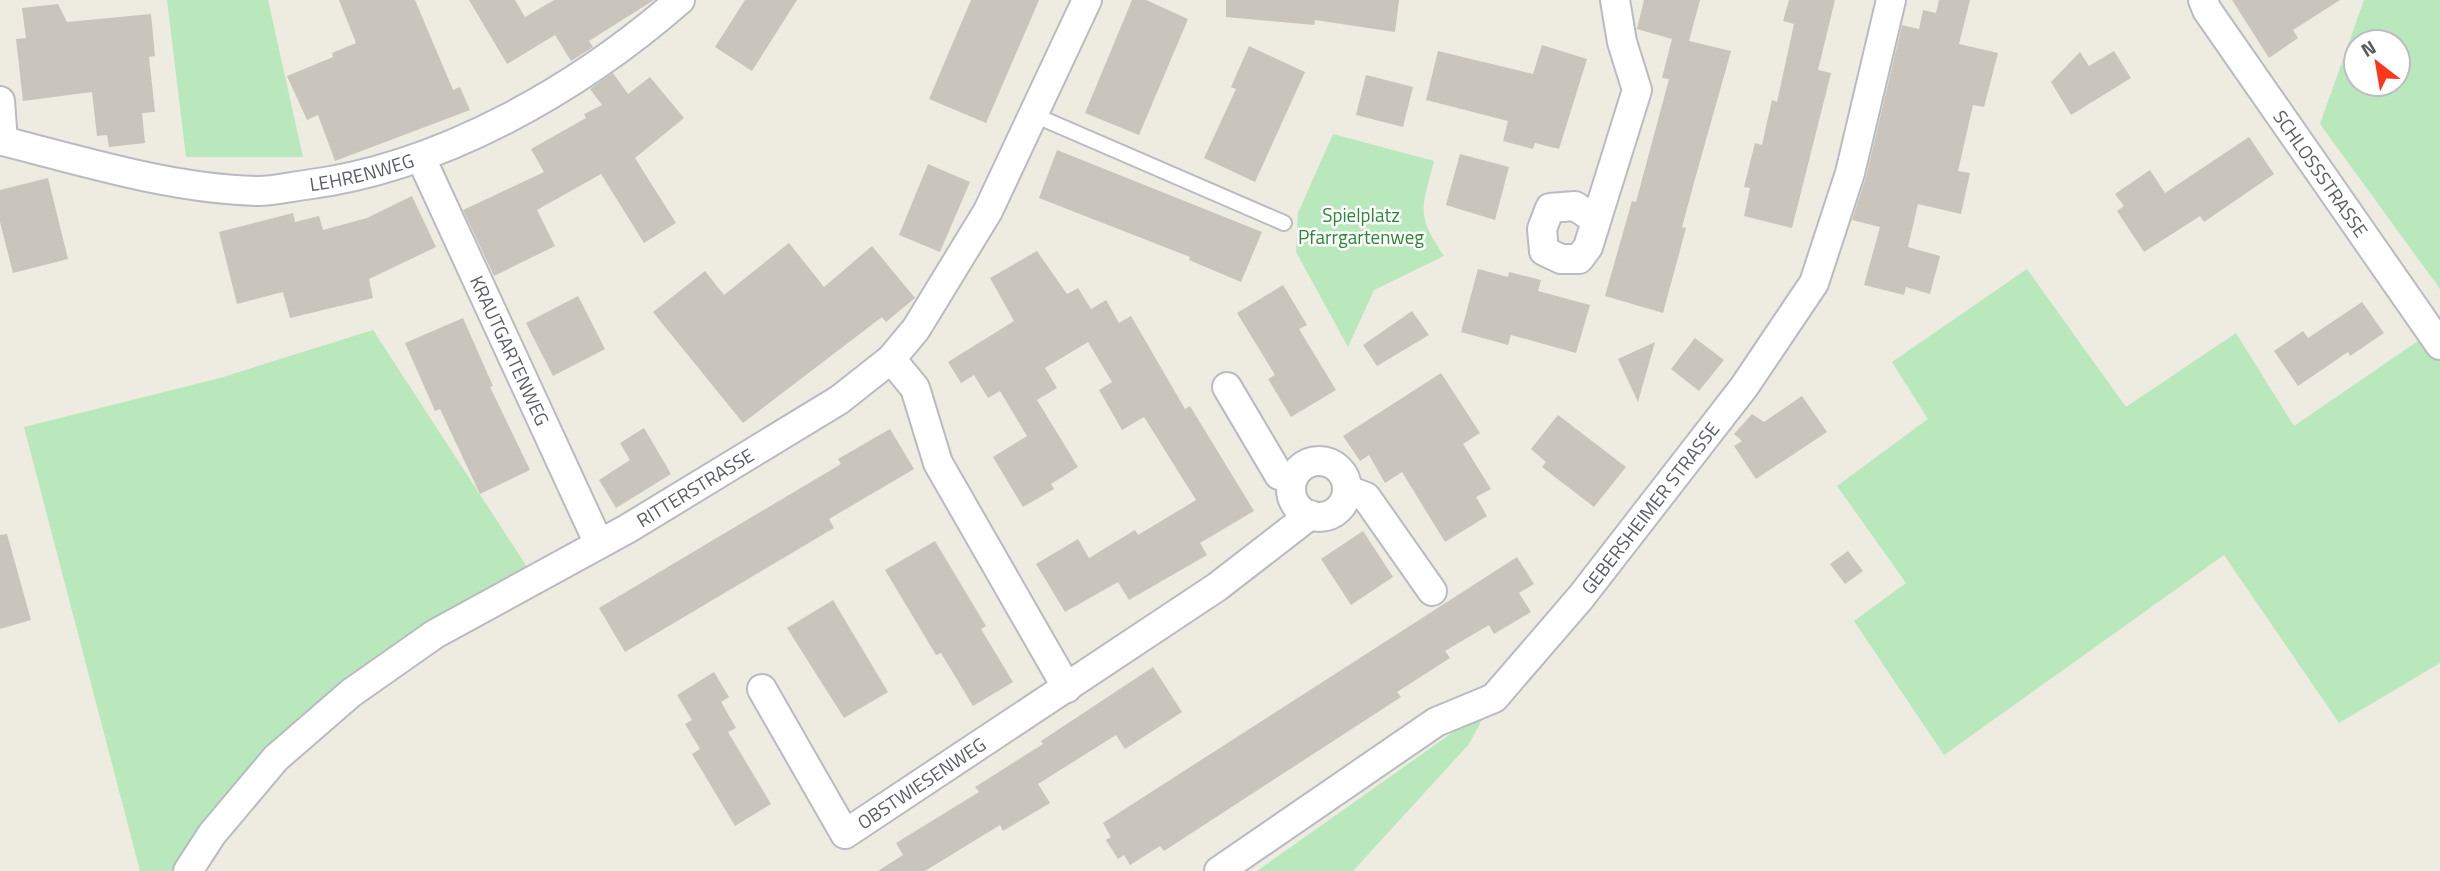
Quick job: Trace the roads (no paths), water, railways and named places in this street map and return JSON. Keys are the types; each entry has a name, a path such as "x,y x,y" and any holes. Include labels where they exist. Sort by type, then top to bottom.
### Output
{"street":[{"name":"LEHRENWEG","path":"0,101 4,141 180,183 259,191 338,181 421,158 505,120 567,82 680,0"},
{"name":"RITTERSTRASSE","path":"187,871 212,834 276,758 351,693 435,634 599,544 839,400 891,359 916,328 988,211 1087,0"},
{"path":"1596,220 1637,90 1622,42 1615,0"},
{"name":"GEBERSHEIMER STRASSE","path":"1219,871 1436,722 1494,698 1581,597 1719,418 1814,283 1850,173 1891,0"},
{"name":"SCHLOSSSTRASSE","path":"2203,0 2207,10 2440,345"},
{"name":"KRAUTGARTENWEG","path":"421,158 599,544"},
{"path":"891,359 915,388 937,463 1067,688"},
{"path":"1227,387 1279,475 1293,478"},
{"path":"1310,515 1302,511 1292,496 1293,478 1304,465 1330,462 1343,473 1348,490 1366,497 1432,591"},
{"name":"OBSTWIESENWEG","path":"762,689 845,834 1217,587 1310,515 1319,517 1335,512 1346,499 1348,490"}],"lane":[{"path":"1032,114 1284,223"}],"park label":[{"name":"Spielplatz Pfarrgartenweg","path":"1361,226"}]}
